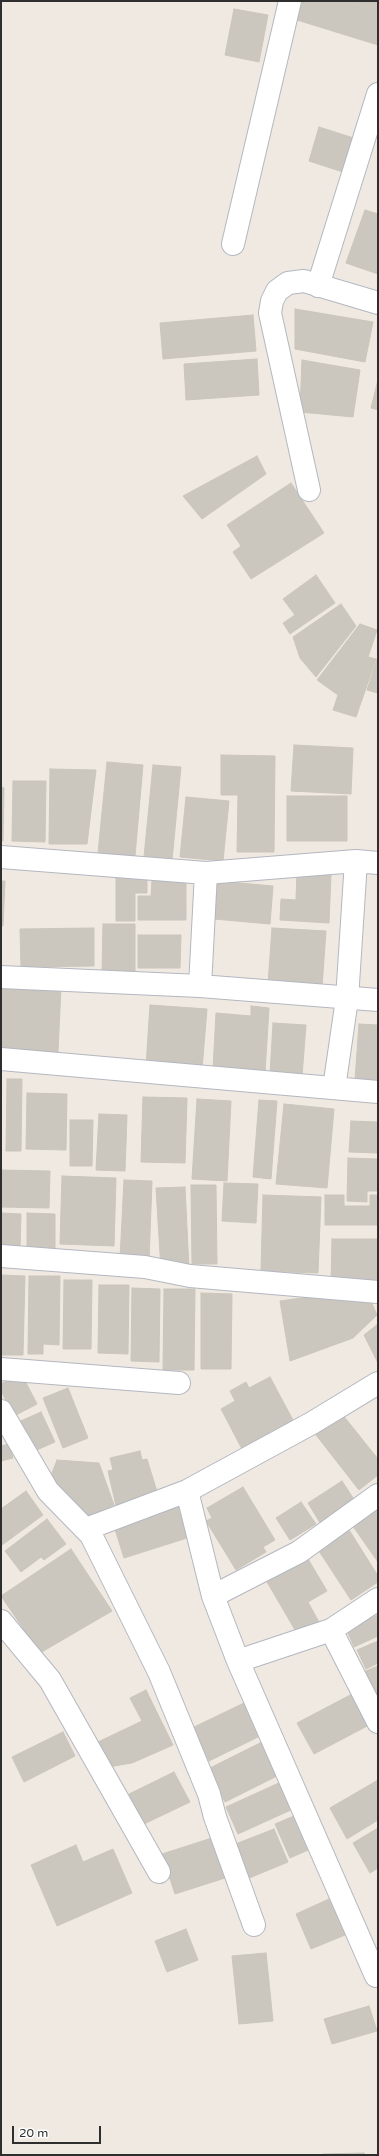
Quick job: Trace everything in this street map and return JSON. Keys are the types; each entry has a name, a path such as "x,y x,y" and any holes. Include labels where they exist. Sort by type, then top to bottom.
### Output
{"street":[{"path":"233,244 290,1"},
{"path":"318,286 378,94"},
{"path":"310,490 270,313 272,301 277,290 288,283 304,281 378,303"},
{"path":"1,857 206,873 356,861 378,863"},
{"path":"334,1088 347,999 356,861"},
{"path":"200,986 206,873"},
{"path":"1,977 200,986 347,999 378,1000"},
{"path":"1,1059 378,1092"},
{"path":"1,1256 145,1267 190,1276 378,1292"},
{"path":"1,1369 179,1383"},
{"path":"86,1529 187,1491 312,1423 378,1383"},
{"path":"1,1411 48,1491 58,1504 91,1535 159,1672 209,1794 214,1817 254,1925"},
{"path":"187,1491 213,1596 238,1662 376,1976"},
{"path":"213,1596 299,1552 378,1495"},
{"path":"238,1662 330,1630 378,1599"},
{"path":"1,1621 50,1680 159,1872"},
{"path":"330,1630 378,1722"}],"building":[{"path":"303,1 378,2 378,45 297,20"},
{"path":"234,9 268,15 259,62 225,55"},
{"path":"319,127 360,140 349,174 309,161"},
{"path":"365,210 378,214 378,274 346,263"},
{"path":"295,309 373,322 365,362 295,349"},
{"path":"253,315 256,351 163,359 160,323"},
{"path":"257,359 259,395 186,400 184,364"},
{"path":"302,360 360,370 353,417 300,412"},
{"path":"378,380 378,410 371,408"},
{"path":"257,456 266,474 202,519 183,496"},
{"path":"291,483 324,533 251,579 233,552 241,546 227,525"},
{"path":"316,575 335,603 290,634 283,623 295,615 283,599"},
{"path":"341,604 356,626 316,677 300,658 293,637"},
{"path":"360,624 377,630 368,657 376,659 356,717 333,710 338,695 317,680"},
{"path":"378,656 378,693 367,690"},
{"path":"294,745 353,748 351,794 291,791"},
{"path":"221,755 275,756 274,852 237,852 238,795 221,795"},
{"path":"107,762 143,765 135,856 98,853"},
{"path":"153,765 181,767 172,860 144,857"},
{"path":"50,769 96,770 87,844 49,844"},
{"path":"13,781 46,781 45,842 12,841"},
{"path":"1,787 4,788 3,841 1,841"},
{"path":"287,796 347,796 347,841 287,841"},
{"path":"186,797 229,801 223,861 180,857"},
{"path":"297,872 331,874 329,923 280,920 281,899 296,900"},
{"path":"116,877 147,877 147,893 135,893 135,921 116,921"},
{"path":"1,881 5,881 3,926 1,926"},
{"path":"152,881 186,881 186,920 138,920 138,896 151,896"},
{"path":"217,881 273,886 270,924 214,919"},
{"path":"103,924 135,924 135,972 102,972"},
{"path":"94,928 94,966 21,967 20,929"},
{"path":"272,928 326,931 322,987 268,984"},
{"path":"138,935 181,935 180,968 138,968"},
{"path":"1,985 61,987 58,1052 1,1049"},
{"path":"150,1005 207,1009 202,1069 146,1066"},
{"path":"251,1006 269,1008 265,1073 213,1069 216,1013 251,1016"},
{"path":"273,1023 306,1025 302,1076 270,1074"},
{"path":"359,1024 378,1025 378,1082 355,1080"},
{"path":"7,1079 22,1079 21,1151 6,1151"},
{"path":"27,1093 67,1094 66,1150 26,1149"},
{"path":"143,1097 187,1098 185,1163 141,1162"},
{"path":"197,1099 231,1101 227,1181 192,1179"},
{"path":"259,1100 277,1101 271,1179 253,1177"},
{"path":"284,1104 334,1109 327,1188 276,1184"},
{"path":"99,1114 127,1115 125,1171 96,1170"},
{"path":"70,1120 93,1120 92,1166 70,1166"},
{"path":"351,1121 378,1122 378,1153 349,1152"},
{"path":"348,1158 378,1159 378,1191 367,1191 367,1202 347,1201"},
{"path":"1,1170 50,1171 49,1208 1,1207"},
{"path":"62,1176 116,1178 114,1246 60,1244"},
{"path":"124,1180 152,1181 149,1261 120,1259"},
{"path":"224,1183 258,1184 256,1223 222,1221"},
{"path":"191,1185 216,1185 217,1264 192,1264"},
{"path":"185,1187 189,1269 161,1270 156,1188"},
{"path":"263,1195 321,1197 318,1273 261,1271"},
{"path":"325,1195 344,1195 344,1206 370,1206 370,1195 378,1195 378,1225 325,1225"},
{"path":"1,1213 21,1214 20,1248 1,1247"},
{"path":"27,1213 55,1214 55,1250 27,1256"},
{"path":"332,1239 378,1239 378,1285 331,1285"},
{"path":"1,1275 25,1276 23,1355 1,1355"},
{"path":"29,1276 60,1276 59,1345 43,1344 43,1354 28,1354"},
{"path":"64,1280 92,1280 91,1349 63,1349"},
{"path":"99,1285 129,1285 128,1354 98,1353"},
{"path":"132,1288 160,1289 159,1362 131,1361"},
{"path":"164,1289 195,1289 194,1370 163,1370"},
{"path":"201,1293 232,1294 231,1369 201,1369"},
{"path":"323,1295 369,1297 377,1315 353,1338 290,1361 280,1301"},
{"path":"378,1324 378,1363 364,1335"},
{"path":"21,1373 37,1404 14,1416 1,1391 1,1384"},
{"path":"270,1377 294,1422 242,1449 221,1409 235,1401 230,1391 246,1382 249,1388"},
{"path":"68,1388 88,1438 63,1448 43,1398"},
{"path":"41,1412 55,1442 30,1453 16,1423"},
{"path":"342,1414 378,1459 378,1475 359,1490 316,1435"},
{"path":"9,1444 13,1458 1,1461 1,1446"},
{"path":"140,1451 142,1460 147,1459 158,1495 117,1510 108,1471 113,1470 110,1458"},
{"path":"57,1460 99,1463 114,1505 83,1519 50,1478"},
{"path":"342,1481 357,1504 322,1526 308,1503"},
{"path":"243,1487 275,1540 263,1547 266,1552 236,1570 206,1521 212,1518 207,1508"},
{"path":"26,1491 43,1515 2,1545 1,1509"},
{"path":"301,1502 316,1524 290,1540 276,1518"},
{"path":"378,1503 378,1562 350,1522"},
{"path":"178,1507 187,1538 124,1558 114,1526"},
{"path":"47,1519 66,1544 44,1560 41,1557 21,1572 5,1551"},
{"path":"346,1525 378,1576 378,1582 351,1600 315,1545"},
{"path":"71,1549 112,1611 40,1653 1,1596"},
{"path":"308,1559 327,1591 308,1602 319,1622 298,1635 267,1582"},
{"path":"378,1615 378,1636 354,1647 346,1628"},
{"path":"378,1641 378,1663 366,1669 357,1650"},
{"path":"378,1666 378,1712 361,1673"},
{"path":"146,1690 173,1745 132,1763 108,1767 98,1742 142,1721 130,1698"},
{"path":"354,1693 371,1724 314,1754 297,1723"},
{"path":"244,1703 260,1736 209,1761 192,1728"},
{"path":"63,1732 75,1756 24,1782 12,1757"},
{"path":"264,1741 281,1774 225,1802 208,1769"},
{"path":"174,1772 190,1802 144,1824 129,1794"},
{"path":"378,1780 378,1820 347,1839 330,1808"},
{"path":"281,1782 293,1809 238,1834 226,1807"},
{"path":"294,1816 308,1850 290,1858 275,1824"},
{"path":"378,1828 378,1868 370,1873 353,1843"},
{"path":"274,1829 288,1862 247,1879 233,1845"},
{"path":"215,1837 228,1877 175,1894 162,1854"},
{"path":"76,1845 83,1862 113,1849 132,1893 57,1926 31,1865"},
{"path":"329,1899 345,1935 311,1949 296,1914"},
{"path":"186,1929 198,1960 167,1972 155,1941"},
{"path":"266,1953 273,2021 239,2024 232,1956"},
{"path":"369,2006 377,2031 332,2044 324,2019"},
{"path":"364,2153 364,2155 323,2155 323,2154"}]}
